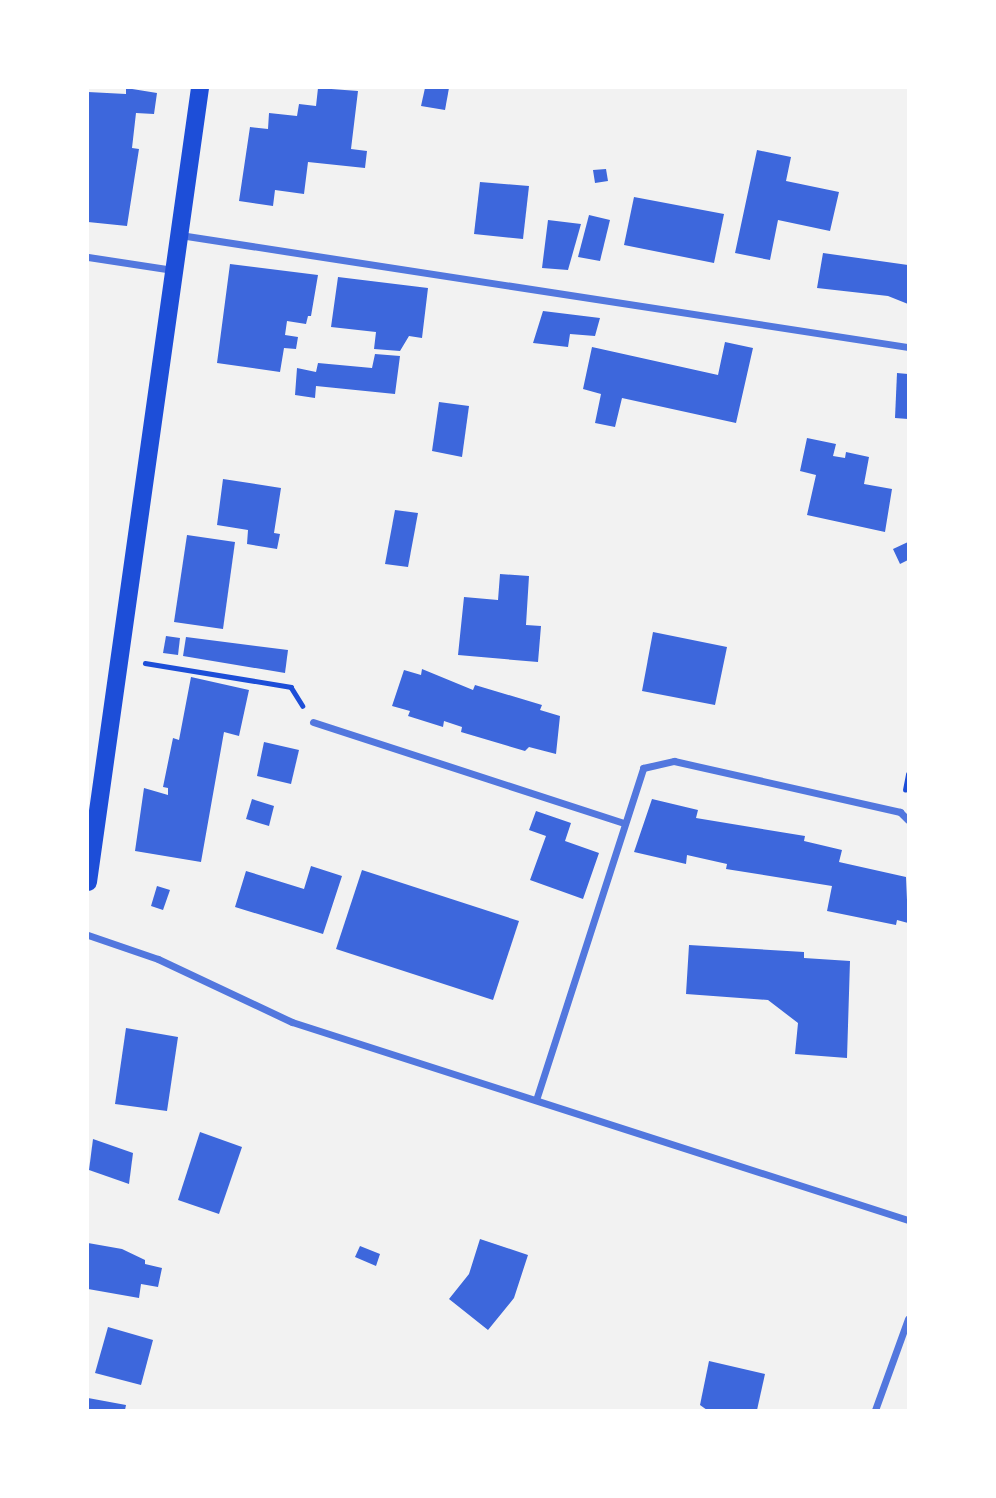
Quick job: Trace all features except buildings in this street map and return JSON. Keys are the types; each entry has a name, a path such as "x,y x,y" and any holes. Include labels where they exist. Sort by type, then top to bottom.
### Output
{"main road":[{"path":"88,883 200,88"}],"street":[{"path":"179,235 908,347"},
{"path":"88,257 173,270"},
{"path":"313,722 623,823"},
{"path":"536,1100 623,823 643,768 674,761 900,812 908,820"},
{"path":"88,935 158,959 292,1022 908,1220"},
{"path":"874,1410 908,1319"}],"path":[{"path":"120,659 291,687 313,722"}]}
